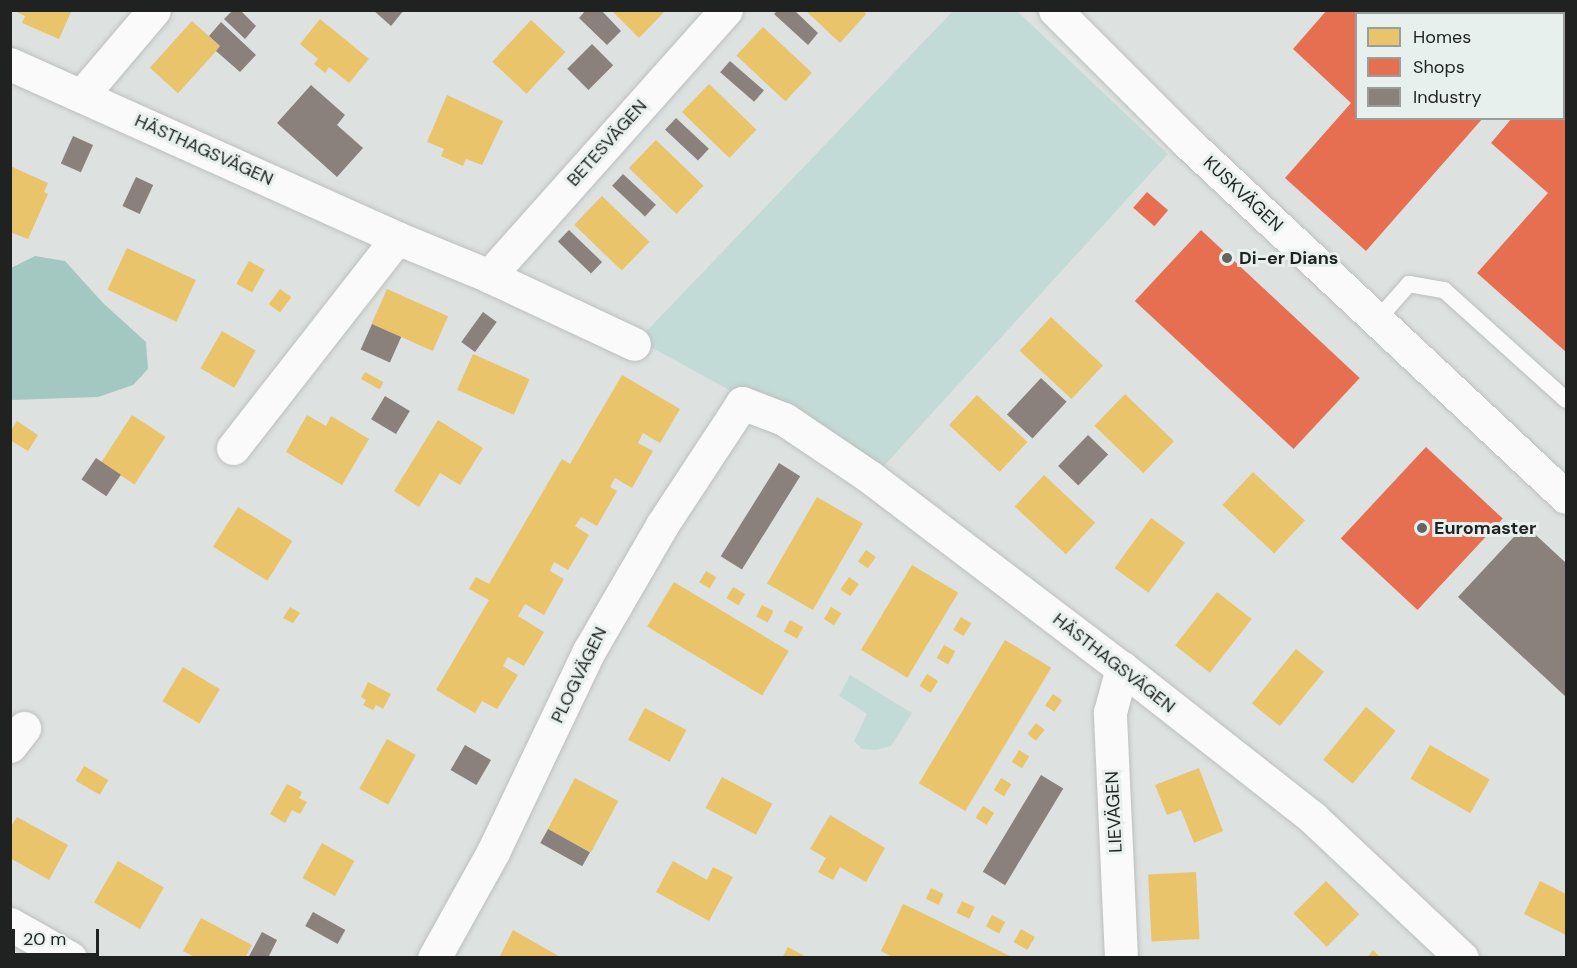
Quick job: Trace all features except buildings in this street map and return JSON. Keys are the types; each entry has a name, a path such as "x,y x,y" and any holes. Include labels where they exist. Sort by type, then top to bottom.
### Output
{"street":[{"path":"82,95 154,10"},
{"name":"BETESVÄGEN","path":"489,276 726,10"},
{"name":"KUSKVÄGEN","path":"1055,10 1187,142 1566,497"},
{"name":"HÄSTHAGSVÄGEN","path":"10,64 396,238 489,276 634,344"},
{"path":"233,448 396,238"},
{"name":"HÄSTHAGSVÄGEN","path":"742,403 784,419 870,477 1122,668 1313,818 1462,957"},
{"name":"PLOGVÄGEN","path":"434,957 493,852 589,651 662,525 742,403"},
{"name":"LIEVÄGEN","path":"1121,957 1110,712 1122,668"},
{"path":"10,924 70,957"}],"lane":[{"path":"1378,319 1409,284 1444,290 1566,400"}],"green space":[{"path":"953,11 1017,11 1168,154 882,468 777,401 731,391 638,340"},
{"path":"35,256 65,261 103,303 146,342 148,369 133,385 98,397 11,400 11,268"},
{"path":"850,675 912,713 891,746 876,750 862,749 854,741 867,714 839,696"}],"place":[{"name":"Di-er Dians","path":"1227,258"},
{"name":"Euromaster","path":"1422,528"}]}
